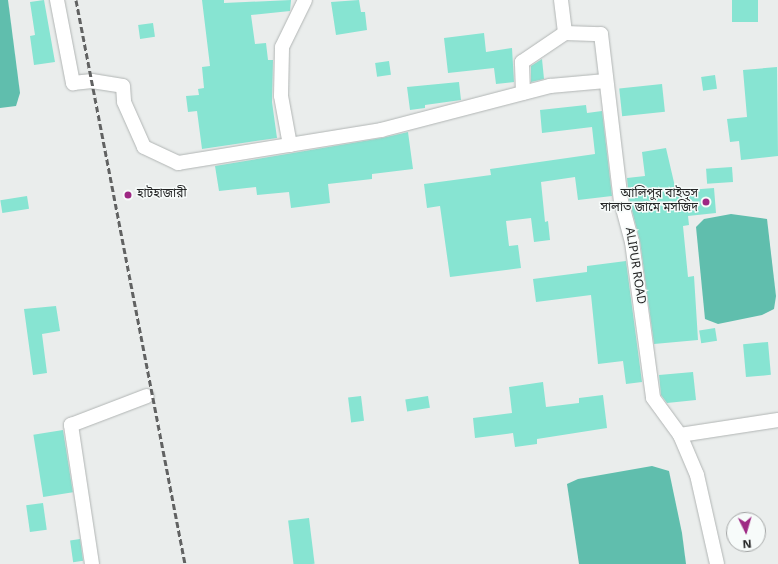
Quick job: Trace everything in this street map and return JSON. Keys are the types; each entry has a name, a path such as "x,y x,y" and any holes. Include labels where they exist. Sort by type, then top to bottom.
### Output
{"street":[{"path":"57,0 73,83 92,81 123,86 124,102 144,147 178,163 382,130 550,86 606,81"},
{"path":"290,145 281,96 282,47 305,0"},
{"path":"523,93 522,62 565,33 561,0"},
{"name":"ALIPUR ROAD","path":"565,33 601,34 621,201 632,242 652,398 680,436 697,475 717,564"},
{"path":"92,564 71,425 147,396"},
{"path":"680,436 778,420"}],"shaded area":[{"path":"0,0 8,0 20,93 16,106 0,108"},
{"path":"731,214 767,219 776,296 774,309 762,315 718,324 705,319 696,227 704,219"},
{"path":"652,466 669,471 682,533 686,564 579,564 567,484 578,479"}],"building":[{"path":"44,0 55,62 34,65 30,36 35,35 30,2"},
{"path":"202,0 224,0 224,3 291,0 290,11 251,15 255,44 266,43 268,60 273,60 272,102 277,138 202,149 197,111 188,112 186,96 199,95 198,89 204,88 202,67 210,66"},
{"path":"359,0 361,12 365,12 367,30 336,35 331,2"},
{"path":"732,0 758,0 758,22 732,22"},
{"path":"153,23 155,37 140,39 138,25"},
{"path":"484,33 486,52 512,48 514,82 496,84 494,68 448,73 444,38"},
{"path":"542,59 544,79 531,82 531,66"},
{"path":"389,61 391,75 377,77 375,63"},
{"path":"777,67 778,156 741,160 739,141 730,142 727,119 747,117 743,70"},
{"path":"715,75 717,89 703,91 701,77"},
{"path":"459,82 461,100 425,105 425,108 410,110 407,87"},
{"path":"662,84 665,112 622,116 619,88"},
{"path":"586,105 587,113 602,111 612,196 578,200 575,177 541,182 545,222 548,221 550,240 534,242 531,218 506,221 509,246 518,245 521,268 450,277 440,206 427,208 424,184 491,175 490,169 595,154 592,127 542,133 540,110"},
{"path":"408,132 413,169 372,174 372,179 328,184 330,203 291,208 289,192 257,195 256,187 219,191 215,166 382,138"},
{"path":"666,148 676,191 714,188 716,213 688,216 689,225 683,226 688,277 694,276 698,340 654,344 640,241 629,199 627,178 645,176 642,152"},
{"path":"732,167 733,182 707,184 706,169"},
{"path":"27,196 29,209 2,213 0,200"},
{"path":"626,261 642,382 626,384 623,361 598,364 591,295 536,302 533,279 587,272 587,266"},
{"path":"56,306 60,331 42,334 47,373 33,375 24,309"},
{"path":"715,328 717,341 701,343 699,331"},
{"path":"768,342 771,375 746,377 743,344"},
{"path":"693,372 696,400 667,403 661,395 659,375"},
{"path":"543,382 546,407 579,403 579,398 603,395 607,428 537,439 537,444 515,447 513,433 475,438 473,418 512,413 509,387"},
{"path":"361,396 364,421 351,422 348,398"},
{"path":"428,396 430,408 407,411 405,400"},
{"path":"63,430 73,492 43,497 33,435"},
{"path":"43,503 47,530 30,532 26,505"},
{"path":"309,518 315,564 293,564 288,521"},
{"path":"80,539 83,561 73,562 70,540"}],"railway":[{"path":"76,0 185,564"}],"place":[{"name":"হাটহাজারী","path":"128,195"},
{"name":"আলিপুর বাইতুস সালাত জামে মসজিদ","path":"706,202"}]}
